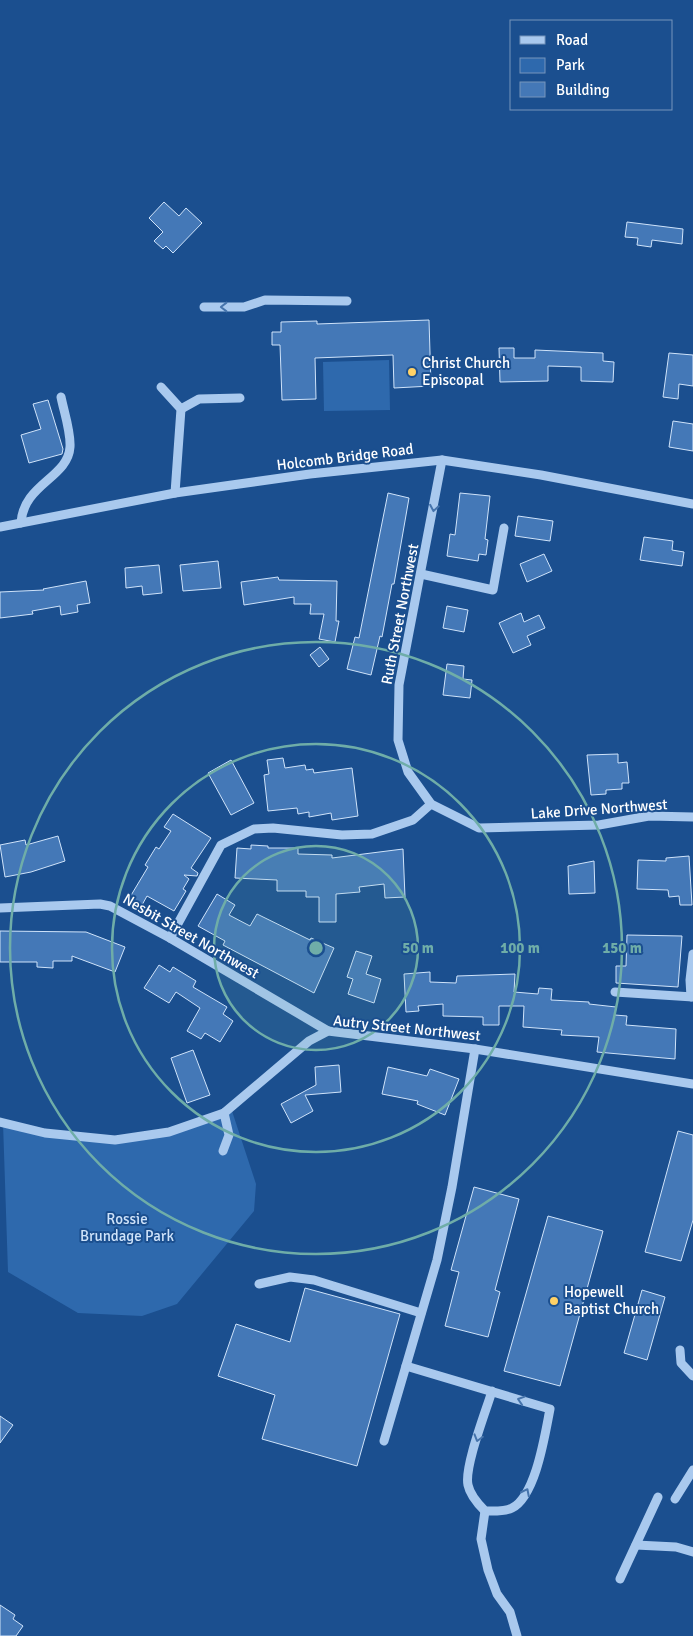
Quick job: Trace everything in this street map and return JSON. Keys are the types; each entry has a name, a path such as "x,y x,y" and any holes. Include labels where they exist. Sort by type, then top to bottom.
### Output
{"street":[{"path":"204,307 244,307 265,300 347,301"},
{"path":"160,387 181,409 175,493"},
{"path":"21,523 22,512 29,497 59,469 68,457 70,446 61,397"},
{"path":"181,409 199,399 240,398"},
{"name":"Holcomb Bridge Road","path":"0,527 175,493 310,474 442,460 541,475 693,504"},
{"name":"Ruth Street Northwest","path":"442,460 399,686 398,740 408,772 431,804 451,814"},
{"path":"421,574 492,590 504,528"},
{"path":"170,938 221,845 254,829 273,828 342,835 372,834 413,820 431,804"},
{"name":"Lake Drive Northwest","path":"451,814 479,828 570,827 599,825 649,816 693,817"},
{"name":"Nesbit Street Northwest","path":"0,908 100,904 110,906 170,938 328,1032"},
{"path":"615,992 692,997 690,980 693,954"},
{"name":"Autry Street Northwest","path":"0,1122 45,1133 116,1140 169,1132 224,1113 309,1041 328,1032 474,1049 693,1084"},
{"path":"384,1441 437,1260 452,1187 474,1049"},
{"path":"223,1151 229,1135 224,1113"},
{"path":"259,1284 290,1277 314,1280 421,1313"},
{"path":"680,1350 681,1363 693,1376"},
{"path":"406,1366 492,1391 550,1409 535,1471 525,1497 513,1507 500,1511 485,1511 477,1503 468,1485 469,1467 492,1391"},
{"path":"676,1499 693,1470"},
{"path":"620,1579 658,1497"},
{"path":"485,1511 481,1539 488,1570 497,1594 510,1612 518,1636"},
{"path":"636,1545 676,1547 693,1552"}],"green space":[{"path":"389,360 390,410 324,411 323,362"},
{"name":"Rossie Brundage Park","path":"231,1108 256,1184 254,1211 177,1304 142,1316 78,1313 8,1272 3,1123 116,1140 162,1133"}],"building":[{"path":"164,202 179,216 186,208 202,223 173,253 166,246 163,249 154,241 163,232 149,218"},
{"path":"627,222 683,229 682,244 652,240 651,247 637,245 638,238 625,237"},
{"name":"Christ Church Episcopal","path":"429,320 431,386 394,388 393,355 315,358 316,399 282,400 280,345 272,345 272,332 281,332 281,322 317,321 317,324"},
{"path":"499,348 514,348 514,358 535,358 535,350 603,353 603,361 614,362 613,382 581,381 581,367 548,366 548,381 500,382"},
{"path":"669,353 693,355 693,386 679,384 678,399 663,397"},
{"path":"48,400 63,449 62,454 29,463 21,435 41,429 33,404"},
{"path":"673,421 693,424 693,451 669,447"},
{"path":"388,493 409,498 394,584 392,584 382,637 380,636 371,675 347,669 355,637 359,638"},
{"path":"460,493 490,496 485,539 488,540 486,555 479,554 478,561 447,556 450,534 455,535"},
{"path":"518,516 553,521 550,541 515,536"},
{"path":"644,537 673,541 672,550 684,552 682,566 640,560"},
{"path":"544,554 552,571 527,582 520,564"},
{"path":"218,561 221,588 183,591 180,565"},
{"path":"159,565 162,593 143,595 142,586 126,588 125,568"},
{"path":"278,577 279,580 337,581 336,621 339,621 335,642 319,639 324,614 310,614 311,604 294,604 294,597 244,605 241,582"},
{"path":"86,581 90,603 77,605 78,612 61,615 60,606 32,611 33,614 0,618 0,592 44,590"},
{"path":"447,606 468,610 464,632 443,628"},
{"path":"521,613 524,622 539,615 545,628 527,636 531,645 513,653 499,623"},
{"path":"320,647 329,659 319,667 310,655"},
{"path":"447,664 464,666 463,679 472,680 470,698 443,695"},
{"path":"618,754 618,763 627,762 629,783 622,783 622,789 606,790 606,794 591,795 587,755"},
{"path":"283,758 285,768 305,765 306,770 313,769 314,773 352,768 358,816 332,820 331,813 309,817 309,812 298,814 297,808 268,811 264,775 269,774 267,760"},
{"path":"231,760 254,803 231,815 208,773"},
{"path":"173,814 211,838 191,868 198,873 197,876 184,875 189,879 183,889 186,891 174,911 147,896 142,905 130,897 148,867 145,865 156,847 159,849 171,831 164,827"},
{"path":"58,836 65,861 31,872 5,877 0,845 25,840 26,845"},
{"path":"251,845 268,846 268,848 298,848 298,854 332,855 332,858 403,849 405,897 385,898 384,884 359,887 360,892 336,894 336,922 319,922 319,897 306,897 306,891 277,891 277,880 235,878 237,848 251,849"},
{"path":"689,856 692,905 680,905 679,896 669,897 668,890 637,889 638,860 666,861 666,858"},
{"path":"594,861 595,893 569,894 568,866"},
{"path":"217,894 235,905 229,915 250,926 257,914 310,940 311,938 334,948 314,993 223,945 225,941 198,926"},
{"path":"0,931 86,932 125,947 115,972 72,956 72,961 53,961 53,968 37,967 37,962 0,962"},
{"path":"627,935 682,936 678,987 616,983 616,966 626,966"},
{"path":"356,951 372,956 366,974 381,979 374,1003 348,994 353,979 347,977"},
{"path":"159,965 170,972 173,967 196,981 193,987 227,1007 223,1014 233,1021 220,1042 205,1033 201,1039 187,1031 200,1008 176,992 169,1003 144,988"},
{"path":"430,972 430,982 456,983 457,976 515,974 514,992 538,994 539,988 552,989 551,1000 589,1002 589,1004 616,1007 615,1015 627,1016 626,1025 676,1029 675,1059 597,1052 599,1037 561,1035 562,1030 523,1027 524,1006 499,1006 499,1025 483,1025 483,1017 443,1016 443,1004 418,1006 419,1011 406,1012 404,974"},
{"path":"193,1050 210,1095 187,1103 171,1058"},
{"path":"339,1065 341,1092 305,1095 313,1111 291,1123 281,1104 316,1085 315,1067"},
{"path":"388,1067 427,1076 430,1069 459,1079 445,1115 417,1104 418,1101 382,1094"},
{"path":"678,1131 693,1135 693,1220 681,1261 645,1252"},
{"path":"474,1187 519,1199 495,1290 500,1292 488,1337 445,1326 459,1272 451,1270"},
{"name":"Hopewell Baptist Church","path":"548,1216 603,1231 560,1386 504,1371"},
{"path":"305,1288 400,1314 357,1466 262,1439 275,1395 218,1376 236,1324 290,1342"},
{"path":"642,1290 665,1297 647,1360 624,1353"},
{"path":"0,1416 13,1425 0,1443"},
{"path":"0,1605 15,1615 13,1619 23,1626 16,1636 0,1636"}],"place":[{"name":"Christ Church Episcopal","path":"412,372"},
{"name":"Hopewell Baptist Church","path":"554,1301"}]}
